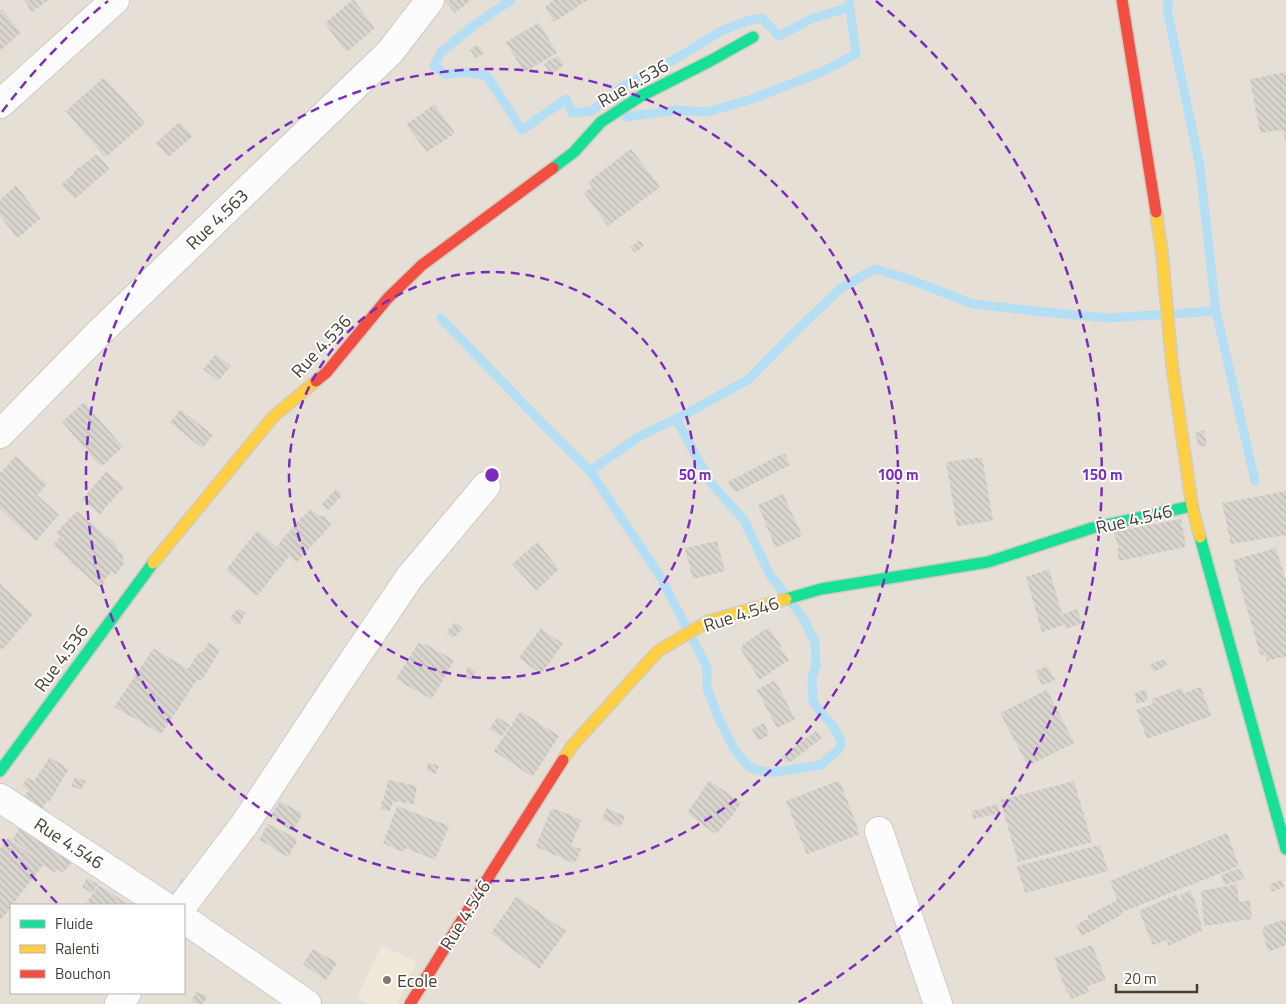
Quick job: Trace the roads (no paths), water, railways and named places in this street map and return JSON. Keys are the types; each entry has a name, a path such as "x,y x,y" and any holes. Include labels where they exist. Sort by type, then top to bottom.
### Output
{"street":[{"path":"0,104 104,12 115,0"},
{"name":"Rue 4.563","path":"0,434 112,321 390,52 430,0"},
{"path":"1122,0 1162,254 1172,365 1192,506 1286,849"},
{"name":"Rue 4.536","path":"0,771 158,556 273,417 326,373 387,299 422,265 574,152 602,122 640,96 753,38"},
{"path":"184,904 244,825 409,578 486,486"},
{"name":"Rue 4.546","path":"410,1004 572,746 658,651 709,622 821,589 988,562 1092,528 1192,506"},
{"name":"Rue 4.546","path":"0,798 161,904"},
{"path":"879,831 938,1004"},
{"path":"185,920 307,1004"}],"waterway":[{"path":"511,0 476,24 441,52 434,66 445,74 467,72 487,76 522,130 566,99 572,113 591,111 622,87 677,58 723,30 747,21 762,18 779,36 811,19 850,7"},
{"path":"626,117 676,110 707,112 752,99 824,71 856,54 849,0"},
{"path":"1169,0 1167,9 1200,167 1216,311 1255,481"},
{"path":"590,471 640,436 684,415 749,379 840,289 874,269 906,278 973,304 1109,318 1216,311"},
{"path":"441,318 590,471 660,576 707,667 707,688 720,721 734,749 748,766 766,772 775,772 821,765 840,748 841,741 834,727 813,701 812,678 816,665 815,642 802,616 770,575 744,520 711,483 676,419"}],"place":[{"name":"Ecole","path":"387,980"}]}
